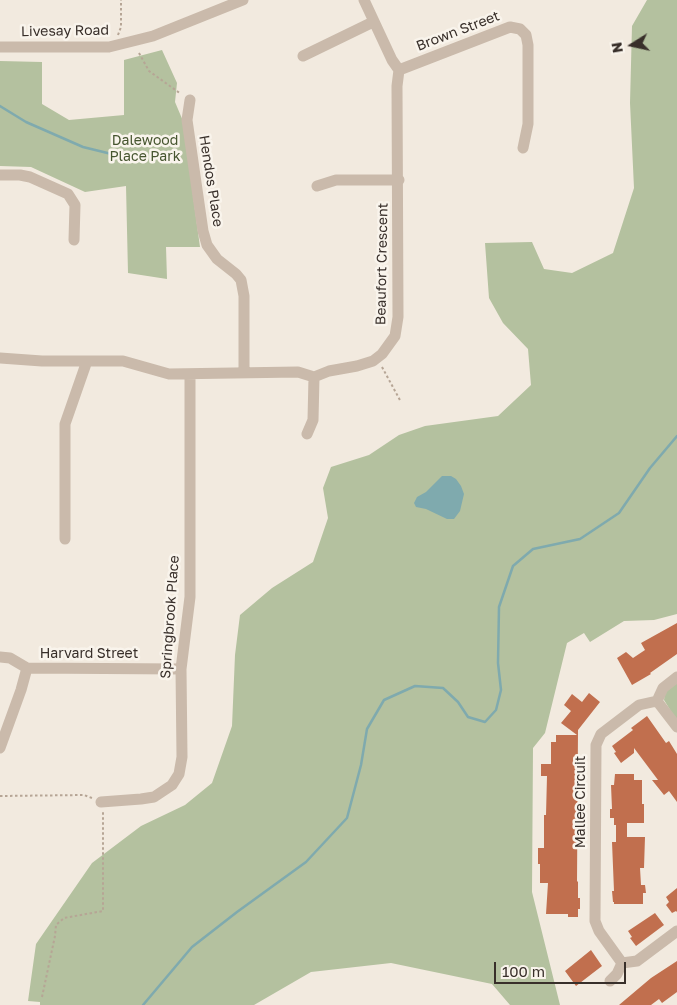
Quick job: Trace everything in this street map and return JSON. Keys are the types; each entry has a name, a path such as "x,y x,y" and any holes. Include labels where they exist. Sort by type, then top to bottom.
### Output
{"street":[{"name":"Livesay Road","path":"0,47 109,47 132,43 243,0"},
{"path":"364,0 373,22 399,70"},
{"path":"303,56 373,22"},
{"name":"Brown Street","path":"399,70 510,27 520,29 526,35 528,45 528,124 523,148"},
{"name":"Beaufort Crescent","path":"0,358 42,361 123,361 169,374 298,372 314,377 329,371 373,361 388,348 396,336 398,317 399,180 397,86 399,70"},
{"name":"Hendos Place","path":"190,100 187,120 203,231 207,245 217,259 241,280 244,296 244,372"},
{"path":"0,175 30,177 68,194 75,205 74,240"},
{"path":"317,186 336,180 399,180"},
{"path":"65,539 65,424 87,361"},
{"name":"Springbrook Place","path":"101,802 154,797 172,785 179,774 182,757 181,669 190,597 190,375"},
{"path":"307,434 313,420 314,377"},
{"path":"0,657 10,658 27,668 0,748"},
{"name":"Harvard Street","path":"27,668 181,669"},
{"path":"677,677 663,688 657,701 677,727"},
{"name":"Mallee Circuit","path":"622,963 599,932 595,921 596,745 601,734 639,706 657,701"},
{"path":"610,981 617,974 622,963 637,961 677,931"}],"path":[{"path":"117,36 120,27 121,0"},
{"path":"138,53 149,71 190,100"},
{"path":"381,365 400,402"},
{"path":"0,796 84,794 101,802 104,820 103,911 64,918 56,925 52,954 42,998"}],"green space":[{"path":"647,0 677,0 677,614 654,620 624,621 590,642 584,633 567,643 545,733 533,748 532,892 560,1005 510,1005 492,984 391,963 311,972 254,1005 40,1005 40,1002 28,1001 36,944 92,863 141,826 185,805 212,783 232,726 235,655 240,615 272,588 313,562 328,518 323,488 331,467 369,455 399,435 425,426 498,416 531,385 528,349 503,323 489,298 485,243 532,242 544,269 572,273 613,253 634,188 630,103 632,26"},
{"name":"Dalewood Place Park","path":"162,50 177,83 175,102 183,121 200,247 166,247 167,279 128,273 126,186 85,192 31,167 0,166 0,61 42,62 42,104 69,120 124,115 124,60"},
{"path":"677,682 677,721 664,700 665,691"}],"water":[{"path":"442,476 451,476 456,479 464,494 460,511 454,519 447,519 426,509 416,507 414,503 417,497 426,492"}],"building":[{"path":"677,623 677,654 651,674 632,685 617,658 626,652 633,658 645,650 641,643"},
{"path":"589,693 600,702 578,730 577,882 580,909 578,909 578,917 568,917 568,914 546,914 548,883 540,883 540,864 538,864 538,848 544,848 544,815 546,815 547,776 541,776 541,764 551,764 551,742 556,742 556,735 577,735 561,723 571,711 564,705 572,694 582,702"},
{"path":"647,716 666,743 669,741 677,754 677,802 669,791 664,795 652,780 658,780 634,748 634,753 621,763 614,753 616,752 612,746 633,730 631,728"},
{"path":"615,774 634,774 634,780 642,780 644,823 627,823 627,837 645,837 644,868 640,868 641,885 645,885 646,893 643,893 643,904 614,904 613,902 612,842 616,842 616,825 614,825 614,818 610,818 610,809 612,809 611,785 614,785"},
{"path":"677,888 677,912 672,913 666,905 669,902 666,897"},
{"path":"655,913 664,925 636,946 630,938 632,937 628,931"},
{"path":"591,950 602,966 576,986 565,971"},
{"path":"677,961 677,992 662,1003 659,999 651,1005 619,1005 651,978"}],"waterway":[{"path":"0,106 26,122 83,147 140,161"},
{"path":"143,1005 192,947 306,862 347,818 361,765 367,729 384,700 415,686 443,688 458,702 468,717 485,722 496,710 501,690 498,663 499,607 513,566 533,549 580,539 619,513 650,468 677,436"}]}
